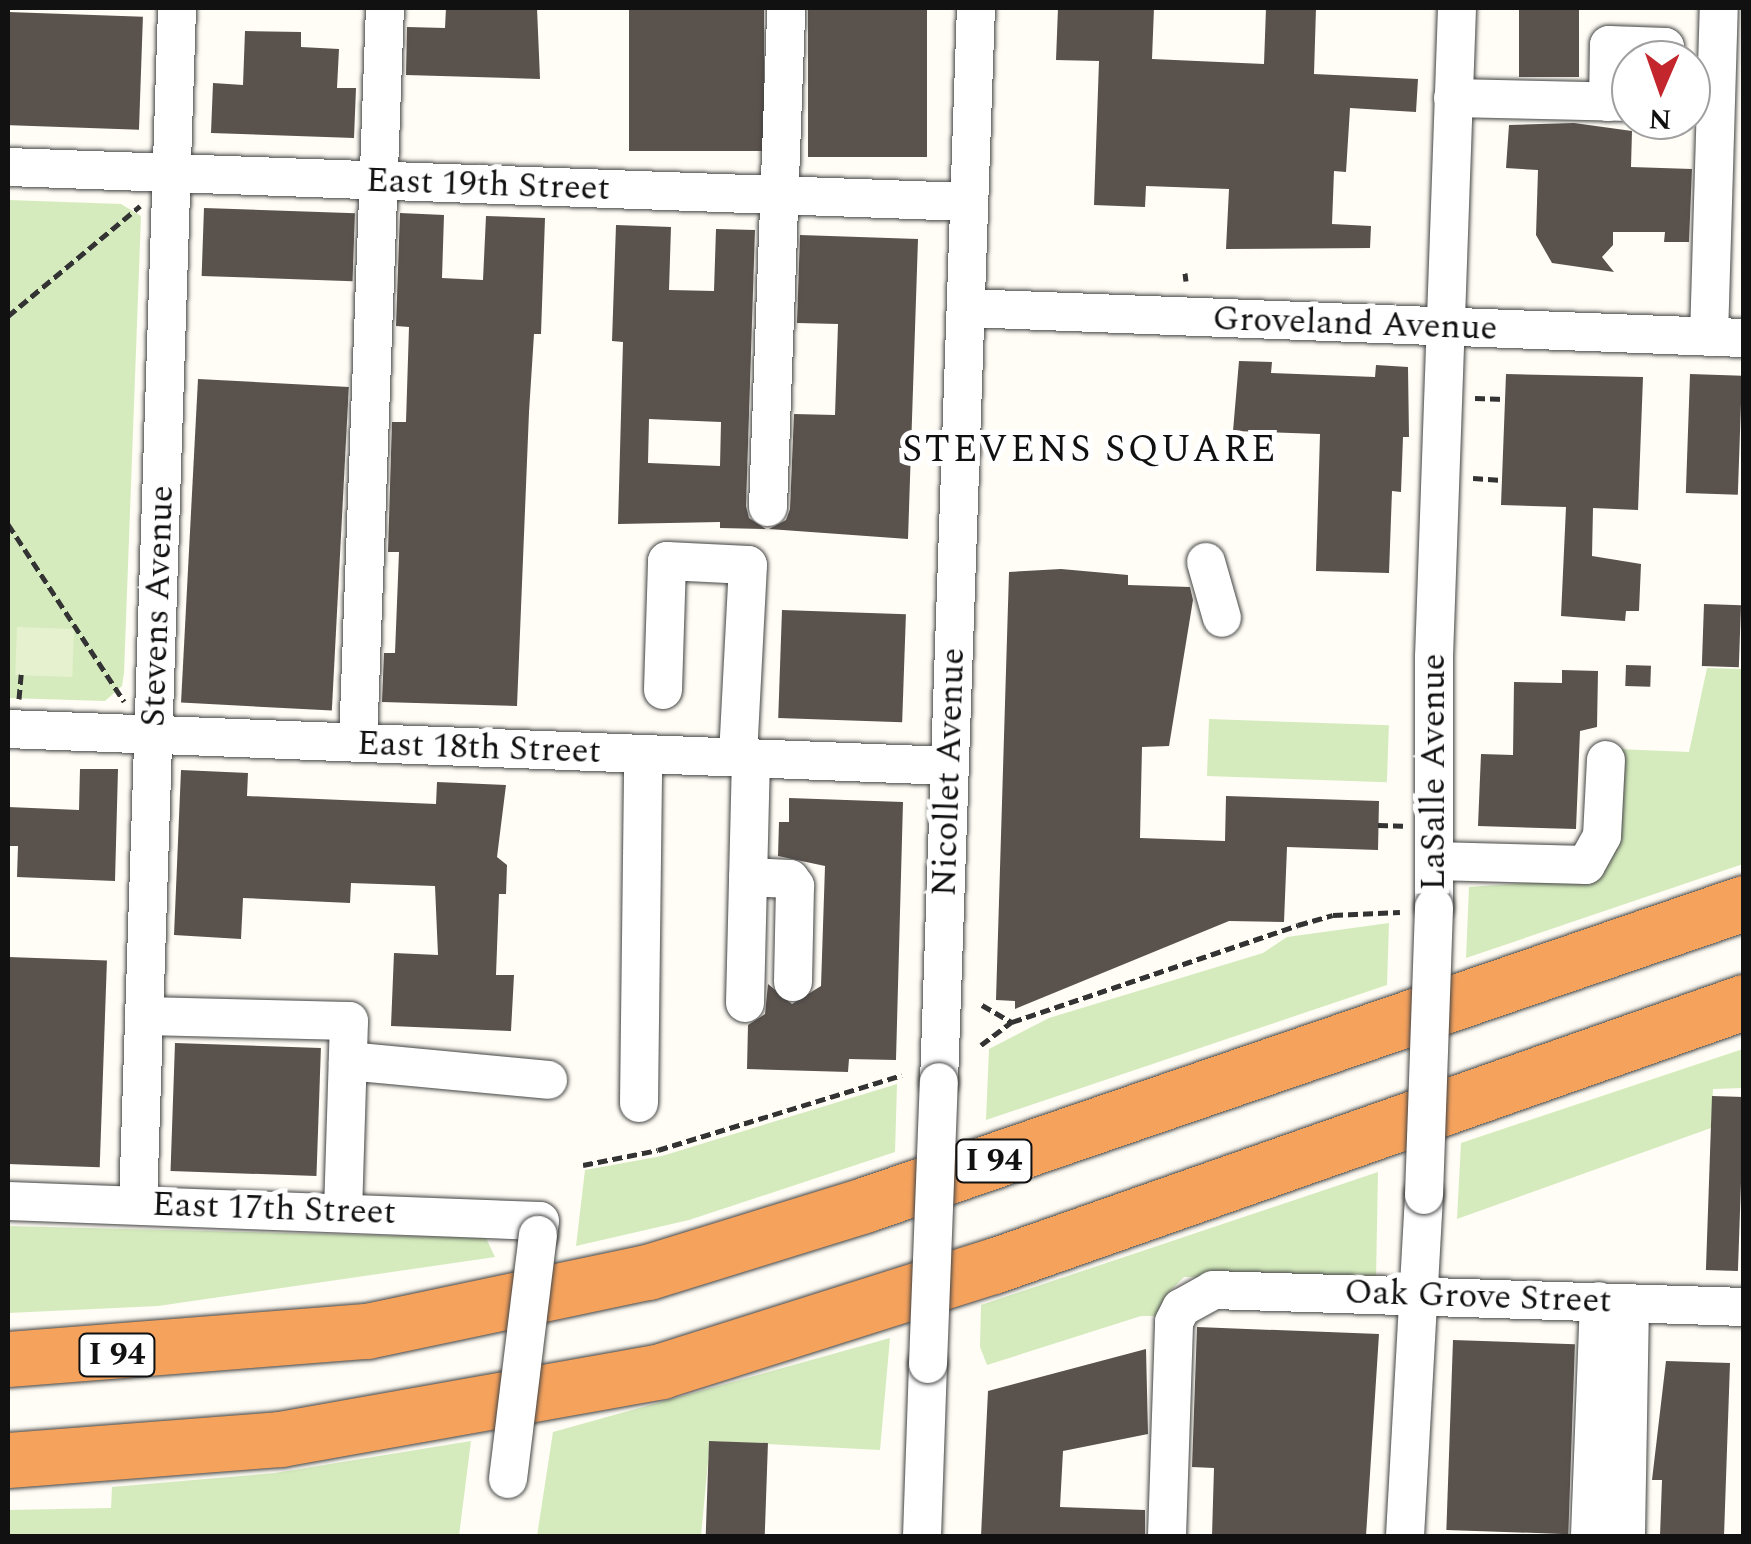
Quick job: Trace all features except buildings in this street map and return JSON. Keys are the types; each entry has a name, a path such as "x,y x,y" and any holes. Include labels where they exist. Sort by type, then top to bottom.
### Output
{"highway":[{"name":"I 94","path":"8,1359 225,1346 413,1324 648,1272 864,1205 1744,903"},
{"path":"8,1463 392,1422 661,1371 993,1266 1744,1002"},
{"path":"8,1348 225,1346"}],"street":[{"name":"Stevens Avenue","path":"138,1204 176,8"},
{"path":"358,743 385,8"},
{"path":"768,507 783,196 786,8"},
{"name":"Nicollet Avenue","path":"922,1536 928,1364 920,1079 950,766 976,8"},
{"name":"LaSalle Avenue","path":"1405,1536 1424,1195 1417,910 1434,861 1445,326 1457,8"},
{"path":"1719,8 1726,338"},
{"path":"1453,98 1611,102"},
{"name":"East 19th Street","path":"8,167 969,202"},
{"name":"Groveland Avenue","path":"966,308 1726,338"},
{"path":"662,690 667,561 748,565 745,1003"},
{"path":"1206,562 1222,618"},
{"name":"East 18th Street","path":"13,716 153,735 950,766"},
{"path":"639,1103 643,755"},
{"path":"1434,861 1586,865 1602,836 1606,760"},
{"path":"748,877 790,879 795,886 792,982"},
{"path":"144,1016 342,1018 350,1028 342,1212"},
{"path":"348,1061 548,1080"},
{"name":"East 17th Street","path":"8,1201 342,1212 539,1228 508,1479"},
{"name":"Oak Grove Street","path":"1167,1536 1174,1322 1181,1308 1213,1290 1744,1307"},
{"path":"1608,1535 1615,1302"}],"path":[{"path":"8,316 146,201"},
{"path":"1475,398 1505,399"},
{"path":"1473,478 1502,480"},
{"path":"8,524 128,706"},
{"path":"13,716 21,674"},
{"path":"1378,825 1403,826"},
{"path":"981,1045 1012,1022 1334,914 1417,910"},
{"path":"982,1005 1012,1022"},
{"path":"582,1165 674,1146 920,1079"}],"green space":[{"path":"8,200 121,204 141,216 124,673 122,686 105,701 8,698"},
{"path":"17,627 74,629 72,677 15,675"},
{"path":"1707,668 1743,669 1743,864 1466,958 1469,887 1581,879 1618,749 1689,752"},
{"path":"1209,719 1389,725 1387,782 1207,776"},
{"path":"1389,923 1387,985 986,1120 989,1049 1049,1018 1263,953 1287,937"},
{"path":"1743,1049 1743,1088 1713,1089 1711,1128 1457,1219 1461,1143"},
{"path":"897,1084 895,1152 689,1220 576,1246 585,1170 662,1156"},
{"path":"1378,1172 1376,1279 1184,1277 1169,1292 1165,1316 1141,1316 987,1365 980,1347 981,1305"},
{"path":"8,1226 486,1238 495,1257 158,1306 8,1313"},
{"path":"890,1338 880,1450 710,1441 701,1536 537,1536 553,1432"},
{"path":"471,1441 459,1536 8,1536 8,1510 111,1508 112,1487 275,1473"}],"district":[{"name":"STEVENS SQUARE","path":"1090,451"}]}
